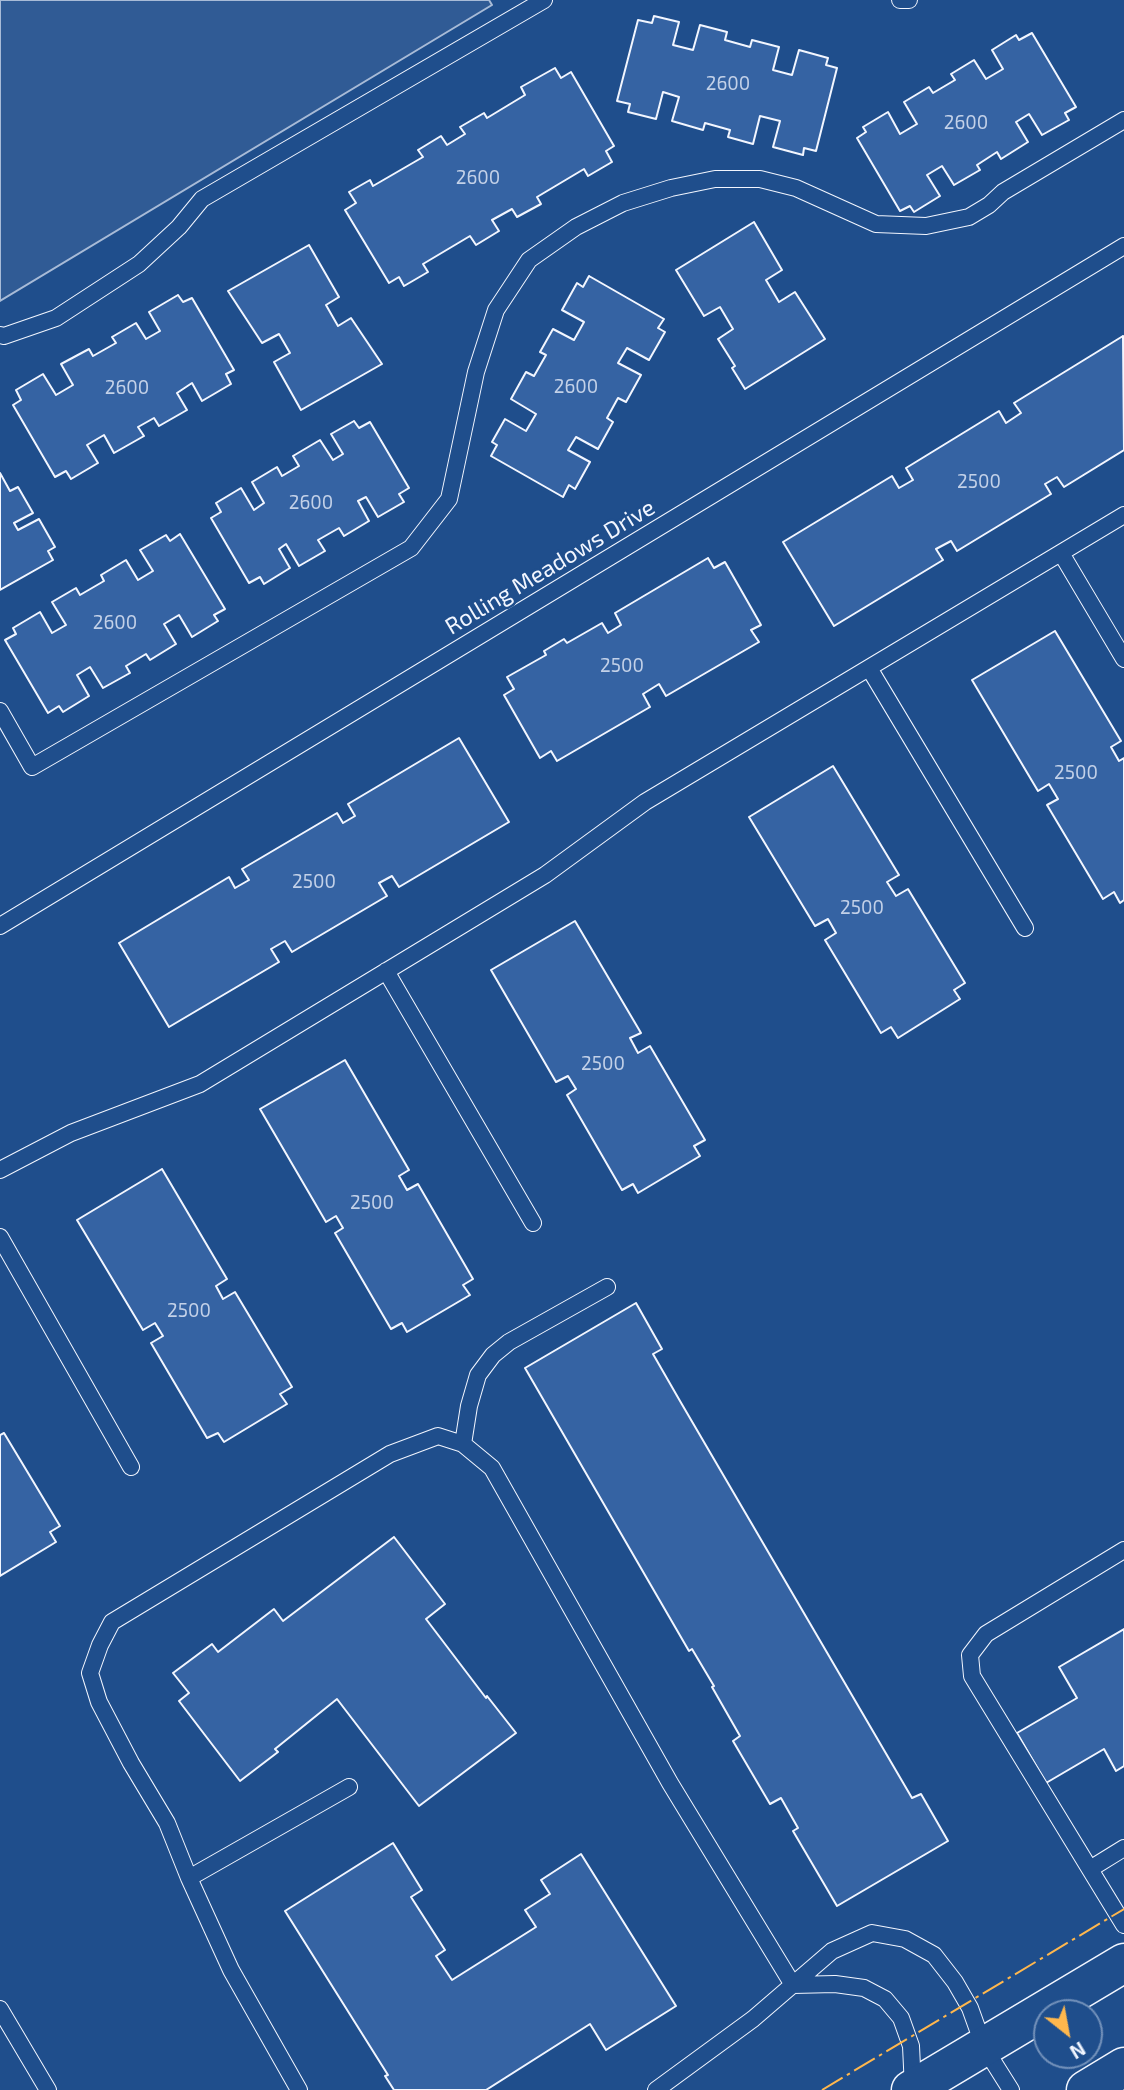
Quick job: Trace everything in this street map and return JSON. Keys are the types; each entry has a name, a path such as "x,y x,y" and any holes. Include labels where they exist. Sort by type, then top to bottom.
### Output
{"main road":[{"path":"913,2090 1124,1963"},
{"path":"1086,2090 1124,2067"}],"lane":[{"path":"0,335 4,336 56,318 139,264 179,227 202,199 544,0"},
{"path":"900,0 909,0"},
{"path":"0,711 32,767 411,548 449,499 475,372 496,310 529,260 576,227 623,203 671,188 715,179 760,178 796,188 876,224 926,226 969,217 989,205 1003,192 1124,120"},
{"name":"Rolling Meadows Drive","path":"0,926 1124,246"},
{"path":"0,1170 71,1133 200,1084 545,875 645,802 1124,515"},
{"path":"1061,553 1124,659"},
{"path":"869,668 1025,928"},
{"path":"386,971 533,1223"},
{"path":"0,1237 131,1467"},
{"path":"463,1444 469,1406 478,1375 493,1356 509,1342 607,1287"},
{"path":"299,2090 231,1970 167,1823 99,1702 90,1673 112,1622 390,1454 439,1436 463,1444 492,1468 670,1783 793,1985"},
{"path":"1124,1550 986,1634 970,1655 972,1676 1124,1925"},
{"path":"189,1878 349,1787"},
{"path":"1090,1869 1124,1848"},
{"path":"656,2090 753,2019 832,1951 872,1933 905,1939 934,1955 955,1982 970,2008 985,2047 1012,2090"},
{"path":"793,1985 835,1984 864,1988 885,1999 901,2018 911,2046 913,2090"},
{"path":"0,2009 48,2090"}],"shaded area":[{"path":"0,0 489,0 492,5 0,301"}],"building":[{"path":"654,16 679,22 673,45 693,50 700,25 727,32 725,40 750,47 752,40 779,47 773,70 792,75 799,50 828,58 826,65 837,68 816,151 804,148 803,155 773,147 780,121 760,116 753,144 728,137 730,130 705,123 703,130 672,121 679,97 663,92 656,119 628,112 630,104 617,101 638,20 652,23"},
{"path":"1032,33 1076,107 1065,113 1069,120 1042,135 1029,114 1016,122 1028,142 1001,159 997,152 977,165 980,170 954,185 942,166 927,175 940,196 914,212 910,206 900,211 857,138 866,132 863,127 888,112 900,134 917,124 904,102 929,87 933,93 955,80 951,74 974,60 986,79 1003,69 992,50 1016,35 1019,40"},
{"path":"555,68 561,78 571,72 614,146 606,151 612,162 588,176 584,169 537,197 541,204 517,217 512,209 492,220 499,231 476,245 470,236 423,264 428,272 404,286 399,277 389,283 345,210 356,203 349,192 370,180 373,186 423,157 418,150 441,136 447,145 465,134 460,127 484,113 487,118 525,95 521,87"},
{"path":"754,222 782,270 766,280 779,302 795,292 825,339 745,389 732,368 735,366 718,339 733,329 720,307 704,316 676,270"},
{"path":"309,245 339,297 326,305 338,326 351,318 382,364 301,410 274,362 290,353 279,334 262,343 228,291"},
{"path":"589,276 664,319 658,328 665,332 649,360 627,348 618,363 641,375 626,402 618,398 607,418 613,422 598,449 576,437 568,450 590,462 575,489 569,485 563,497 491,456 497,445 492,442 505,419 526,431 536,414 511,399 526,372 534,376 546,355 540,352 553,329 574,340 584,322 562,310 577,283 583,287"},
{"path":"178,295 183,302 192,298 234,370 226,374 231,384 202,401 192,383 177,393 187,410 159,426 154,418 138,427 144,436 114,453 104,435 87,445 98,463 71,479 66,471 55,477 13,405 21,400 16,390 43,374 56,395 73,385 61,364 89,349 93,356 116,343 112,337 136,323 146,339 160,331 149,312"},
{"path":"1123,336 1124,450 1064,487 1057,477 1045,484 1051,494 957,551 951,541 936,549 943,560 834,626 783,542 892,476 899,488 913,480 906,468 999,411 1006,423 1021,413 1014,403"},
{"path":"354,421 359,428 370,422 409,488 399,494 404,502 378,517 366,497 358,501 369,521 344,536 339,528 318,540 325,551 299,566 286,544 279,549 290,568 264,584 260,577 249,583 211,518 221,512 216,503 241,488 254,510 264,503 252,482 277,467 282,476 299,466 293,456 320,440 333,460 343,454 331,434"},
{"path":"0,473 10,491 18,487 33,513 14,523 18,530 39,519 55,547 48,551 53,560 0,590"},
{"path":"180,534 225,609 214,615 218,621 192,637 179,615 164,624 176,644 150,660 146,654 126,666 130,673 103,688 90,667 77,675 89,696 63,712 59,706 48,713 5,640 16,634 13,628 40,612 52,633 66,625 52,602 76,588 80,595 104,581 101,575 126,560 138,580 153,571 140,550 166,535 170,541"},
{"path":"708,558 714,568 725,562 761,625 751,630 759,642 666,696 659,684 643,694 650,707 557,761 551,751 540,758 504,695 514,689 507,677 546,655 544,651 564,639 567,643 602,623 608,633 621,625 615,613"},
{"path":"1055,631 1121,741 1111,747 1119,761 1124,758 1124,900 1120,903 1114,892 1103,899 1047,805 1058,799 1049,784 1038,791 972,680"},
{"path":"459,738 509,822 399,887 392,876 379,883 387,896 292,952 285,941 271,949 279,962 169,1027 119,943 229,877 235,888 249,880 242,869 337,813 343,823 355,816 348,804"},
{"path":"833,766 899,875 887,882 896,896 908,889 965,983 954,990 960,999 898,1038 891,1027 881,1033 825,940 836,933 828,919 815,926 749,817"},
{"path":"575,921 641,1033 630,1038 638,1053 650,1046 705,1140 694,1146 700,1156 638,1193 633,1184 622,1190 567,1095 576,1089 568,1076 556,1082 491,970"},
{"path":"345,1060 409,1170 399,1176 407,1190 418,1184 473,1279 463,1285 470,1295 407,1332 402,1323 391,1329 335,1233 343,1228 336,1216 326,1222 260,1109"},
{"path":"162,1169 227,1279 216,1286 223,1299 235,1292 292,1387 280,1394 287,1404 224,1442 218,1433 207,1438 151,1343 163,1336 155,1323 143,1330 77,1220"},
{"path":"636,1303 662,1349 653,1354 680,1401 912,1798 921,1794 948,1841 837,1906 793,1831 798,1828 781,1798 770,1804 733,1741 740,1736 712,1687 714,1686 692,1649 689,1651 525,1368"},
{"path":"4,1433 60,1526 50,1532 56,1542 0,1576 0,1435"},
{"path":"394,1537 445,1604 426,1619 516,1733 419,1806 337,1699 275,1749 278,1752 240,1781 179,1701 189,1693 173,1673 212,1644 218,1652 274,1609 283,1621"},
{"path":"1124,1629 1124,1766 1116,1771 1104,1749 1046,1783 1017,1733 1077,1698 1059,1667"},
{"path":"393,1843 422,1890 411,1897 445,1950 436,1956 452,1980 536,1927 525,1910 550,1894 541,1880 581,1854 676,2006 606,2050 590,2024 486,2090 394,2090 385,2076 388,2075 285,1911"}],"power":[{"path":"822,2090 1124,1909"}]}
